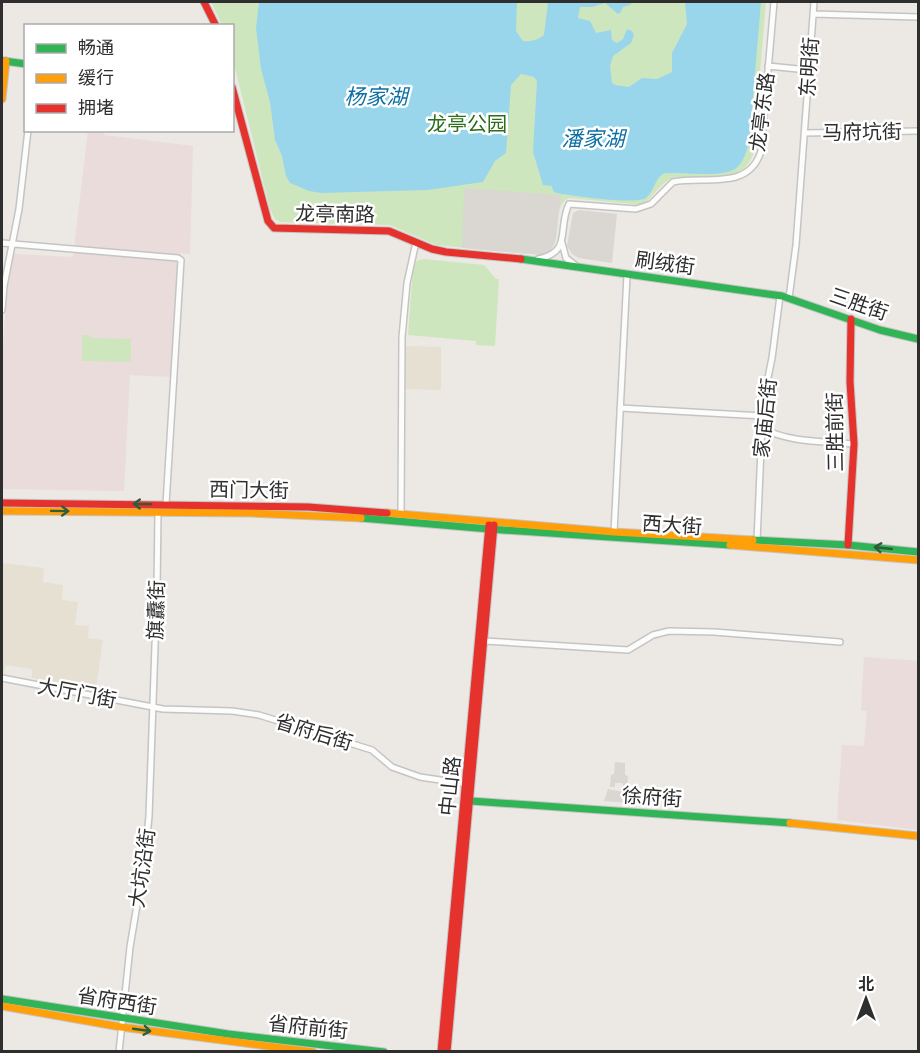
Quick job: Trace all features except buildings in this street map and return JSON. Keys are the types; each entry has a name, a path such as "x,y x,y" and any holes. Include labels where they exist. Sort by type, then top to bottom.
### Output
{"main road":[{"path":"204,2 215,24"},
{"path":"2,99 4,61 24,64"},
{"name":"龙亭南路","path":"234,93 271,227 281,230 388,231 432,249 446,252 536,260"},
{"name":"刷绒街","path":"536,260 789,298"},
{"name":"三胜街","path":"789,298 880,330 918,339"},
{"name":"三胜前街","path":"849,545 854,444 850,382 851,319"},
{"name":"西门大街","path":"2,503 308,507 401,513 492,526"},
{"name":"西门大街","path":"2,511 340,516 492,526"},
{"name":"西大街","path":"492,526 849,545 918,552"},
{"name":"西大街","path":"492,526 918,560"},
{"name":"中山路","path":"447,1052 485,641 492,526"},
{"name":"中山路","path":"441,1052 492,526"},
{"name":"徐府街","path":"471,801 831,826 918,836"},
{"name":"省府西街","path":"2,999 122,1023"},
{"name":"省府西街","path":"2,1006 228,1038"},
{"name":"省府前街","path":"228,1038 282,1050 313,1052"},
{"name":"省府前街","path":"228,1038 384,1052"}],"street":[{"name":"龙亭东路","path":"562,241 566,210 569,204 636,209 651,204 673,182 735,178 752,167 761,151 774,2"},
{"name":"东明街","path":"789,298 796,245 814,2"},
{"path":"813,14 918,17"},
{"path":"768,66 808,70"},
{"name":"马府坑街","path":"805,133 918,131"},
{"path":"2,310 19,209 28,132"},
{"path":"536,260 554,254 562,241"},
{"path":"562,241 566,258 576,266"},
{"path":"401,513 402,337 407,283 416,242"},
{"path":"2,243 166,256 181,260 166,504"},
{"path":"614,532 627,275"},
{"name":"家庙后街","path":"758,541 763,416 780,296"},
{"path":"620,408 763,416"},
{"path":"762,428 790,437 854,444"},
{"name":"旗纛街","path":"153,708 158,513"},
{"path":"485,641 628,650 653,635 669,632 714,632 840,642"},
{"name":"大厅门街","path":"2,678 153,708"},
{"name":"省府后街","path":"153,708 259,715 372,750 392,767 420,777 467,784"},
{"name":"大坑沿街","path":"119,1052 149,816 153,708"}],"shaded area":[{"path":"88,132 104,132 104,135 193,146 190,254 181,253 170,377 130,375 124,491 2,489 2,359 7,291 14,254 73,257"},
{"path":"464,188 561,195 555,242 550,252 543,255 462,248"},
{"path":"579,210 617,214 612,263 579,258 572,254 567,246 573,213"},
{"path":"406,346 441,347 441,390 405,389"},
{"path":"2,563 44,568 43,582 63,585 62,600 78,602 75,625 89,626 88,638 103,640 96,689 32,678 32,669 6,665 4,674 2,674"},
{"path":"864,657 918,661 918,830 837,820 842,745 864,746 867,711 861,710"},
{"path":"615,762 625,763 625,775 628,776 627,788 623,787 623,783 615,783 615,787 610,787"},
{"path":"608,789 623,792 629,790 631,803 604,801"}],"green space":[{"name":"龙亭公园","path":"211,2 766,2 753,154 738,174 730,177 675,177 670,179 643,205 570,198 560,208 555,243 543,255 436,245 390,225 280,222 275,219 270,209 234,64 234,24 222,24"},
{"path":"423,259 484,265 496,279 499,279 495,346 476,345 476,341 408,335 413,268 417,261"},
{"path":"82,335 89,335 92,338 131,339 131,362 82,361"}],"water":[{"name":"龙亭公园","path":"259,2 517,2 516,31 523,41 532,41 544,35 548,2 633,2 623,7 618,14 605,3 592,7 580,7 578,18 590,21 596,33 611,30 612,40 617,43 623,39 627,29 632,31 634,35 631,43 613,56 610,66 612,83 629,87 642,78 657,79 672,72 672,53 687,24 685,2 761,2 749,144 742,161 735,169 712,174 665,173 661,175 649,195 640,200 603,199 557,193 553,191 552,186 543,185 533,152 537,81 534,77 521,74 511,85 506,153 495,161 483,182 428,190 321,193 309,191 290,183 275,140 270,102 261,69 256,28"}],"traffic: fast":[{"path":"4,61 24,64"},
{"path":"521,259 782,296 880,330 918,339"},
{"path":"361,518 730,545"},
{"path":"753,540 848,545 918,552"},
{"path":"471,801 790,823"},
{"path":"2,999 228,1034 384,1052"}],"traffic: slow":[{"path":"2,99 6,61"},
{"path":"2,511 250,513 361,518"},
{"path":"387,513 614,532 753,540"},
{"path":"730,545 918,560"},
{"path":"790,823 918,836"},
{"path":"2,1006 121,1027 313,1052"}],"traffic: jam":[{"path":"204,2 215,24"},
{"path":"234,94 268,221 274,228 389,231 432,249 446,252 521,259"},
{"path":"848,545 854,444 850,382 851,319"},
{"path":"2,503 308,507 387,513"},
{"path":"441,1052 489,525"},
{"path":"447,1052 494,525"}],"water label":[{"name":"杨家湖","path":"376,97"},
{"name":"潘家湖","path":"593,139"}]}
